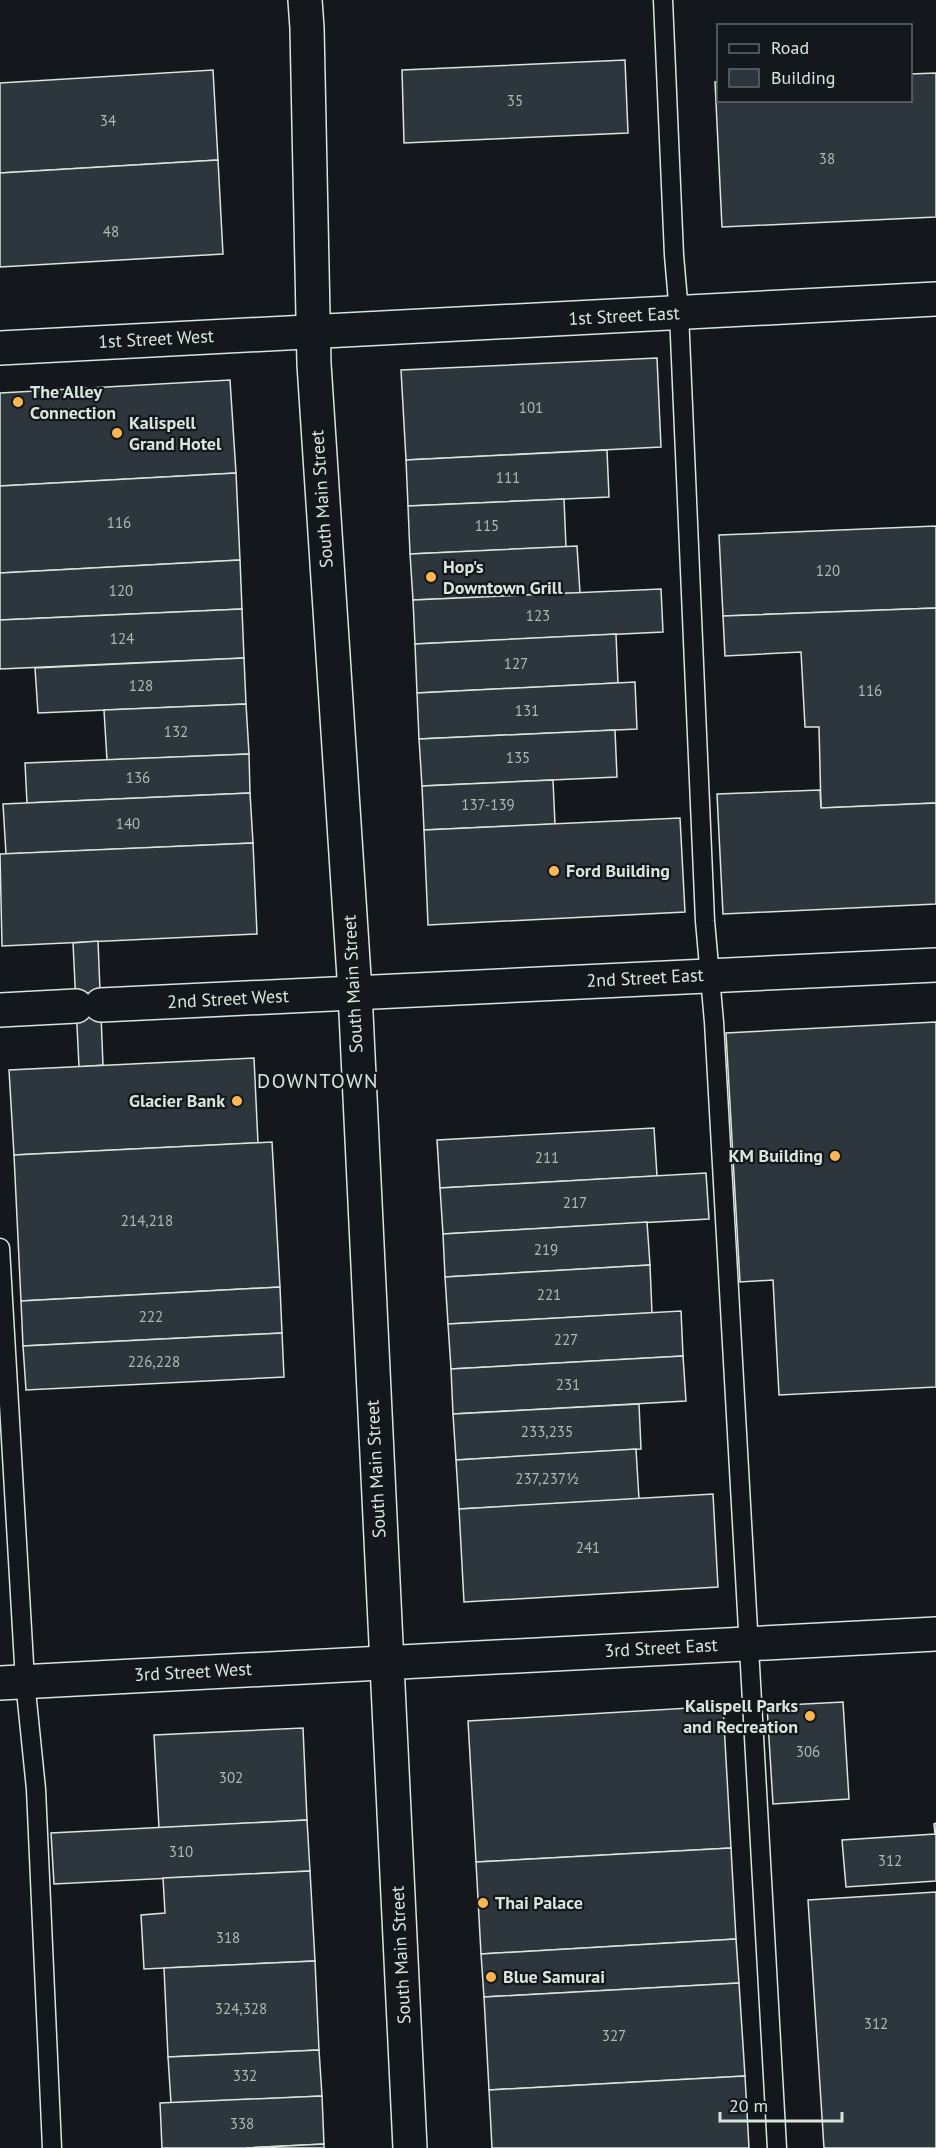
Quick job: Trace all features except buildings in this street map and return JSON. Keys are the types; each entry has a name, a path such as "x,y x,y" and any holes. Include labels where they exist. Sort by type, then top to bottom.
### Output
{"street":[{"name":"South Main Street","path":"305,0 313,333 354,992 410,2148"},
{"name":"1st Street East","path":"313,333 936,299"},
{"name":"1st Street West","path":"0,348 313,333"},
{"name":"2nd Street East","path":"354,992 936,965"},
{"name":"2nd Street West","path":"0,1010 354,992"},
{"name":"3rd Street East","path":"385,1662 936,1634"},
{"name":"3rd Street West","path":"13,1682 385,1662"}],"lane":[{"path":"663,0 705,921 750,1644 777,2148"},
{"path":"0,1248 13,1682 36,1789 52,2148"}],"place":[{"name":"The Alley Connection","path":"18,402"},
{"name":"Kalispell Grand Hotel","path":"117,433"},
{"name":"Hop's Downtown Grill","path":"431,577"},
{"name":"Ford Building","path":"554,871"},
{"name":"Glacier Bank","path":"237,1101"},
{"name":"KM Building","path":"835,1156"},
{"name":"Kalispell Parks and Recreation","path":"810,1716"},
{"name":"Thai Palace","path":"483,1903"},
{"name":"Blue Samurai","path":"491,1977"}],"district":[{"name":"DOWNTOWN","path":"318,1081"}]}
